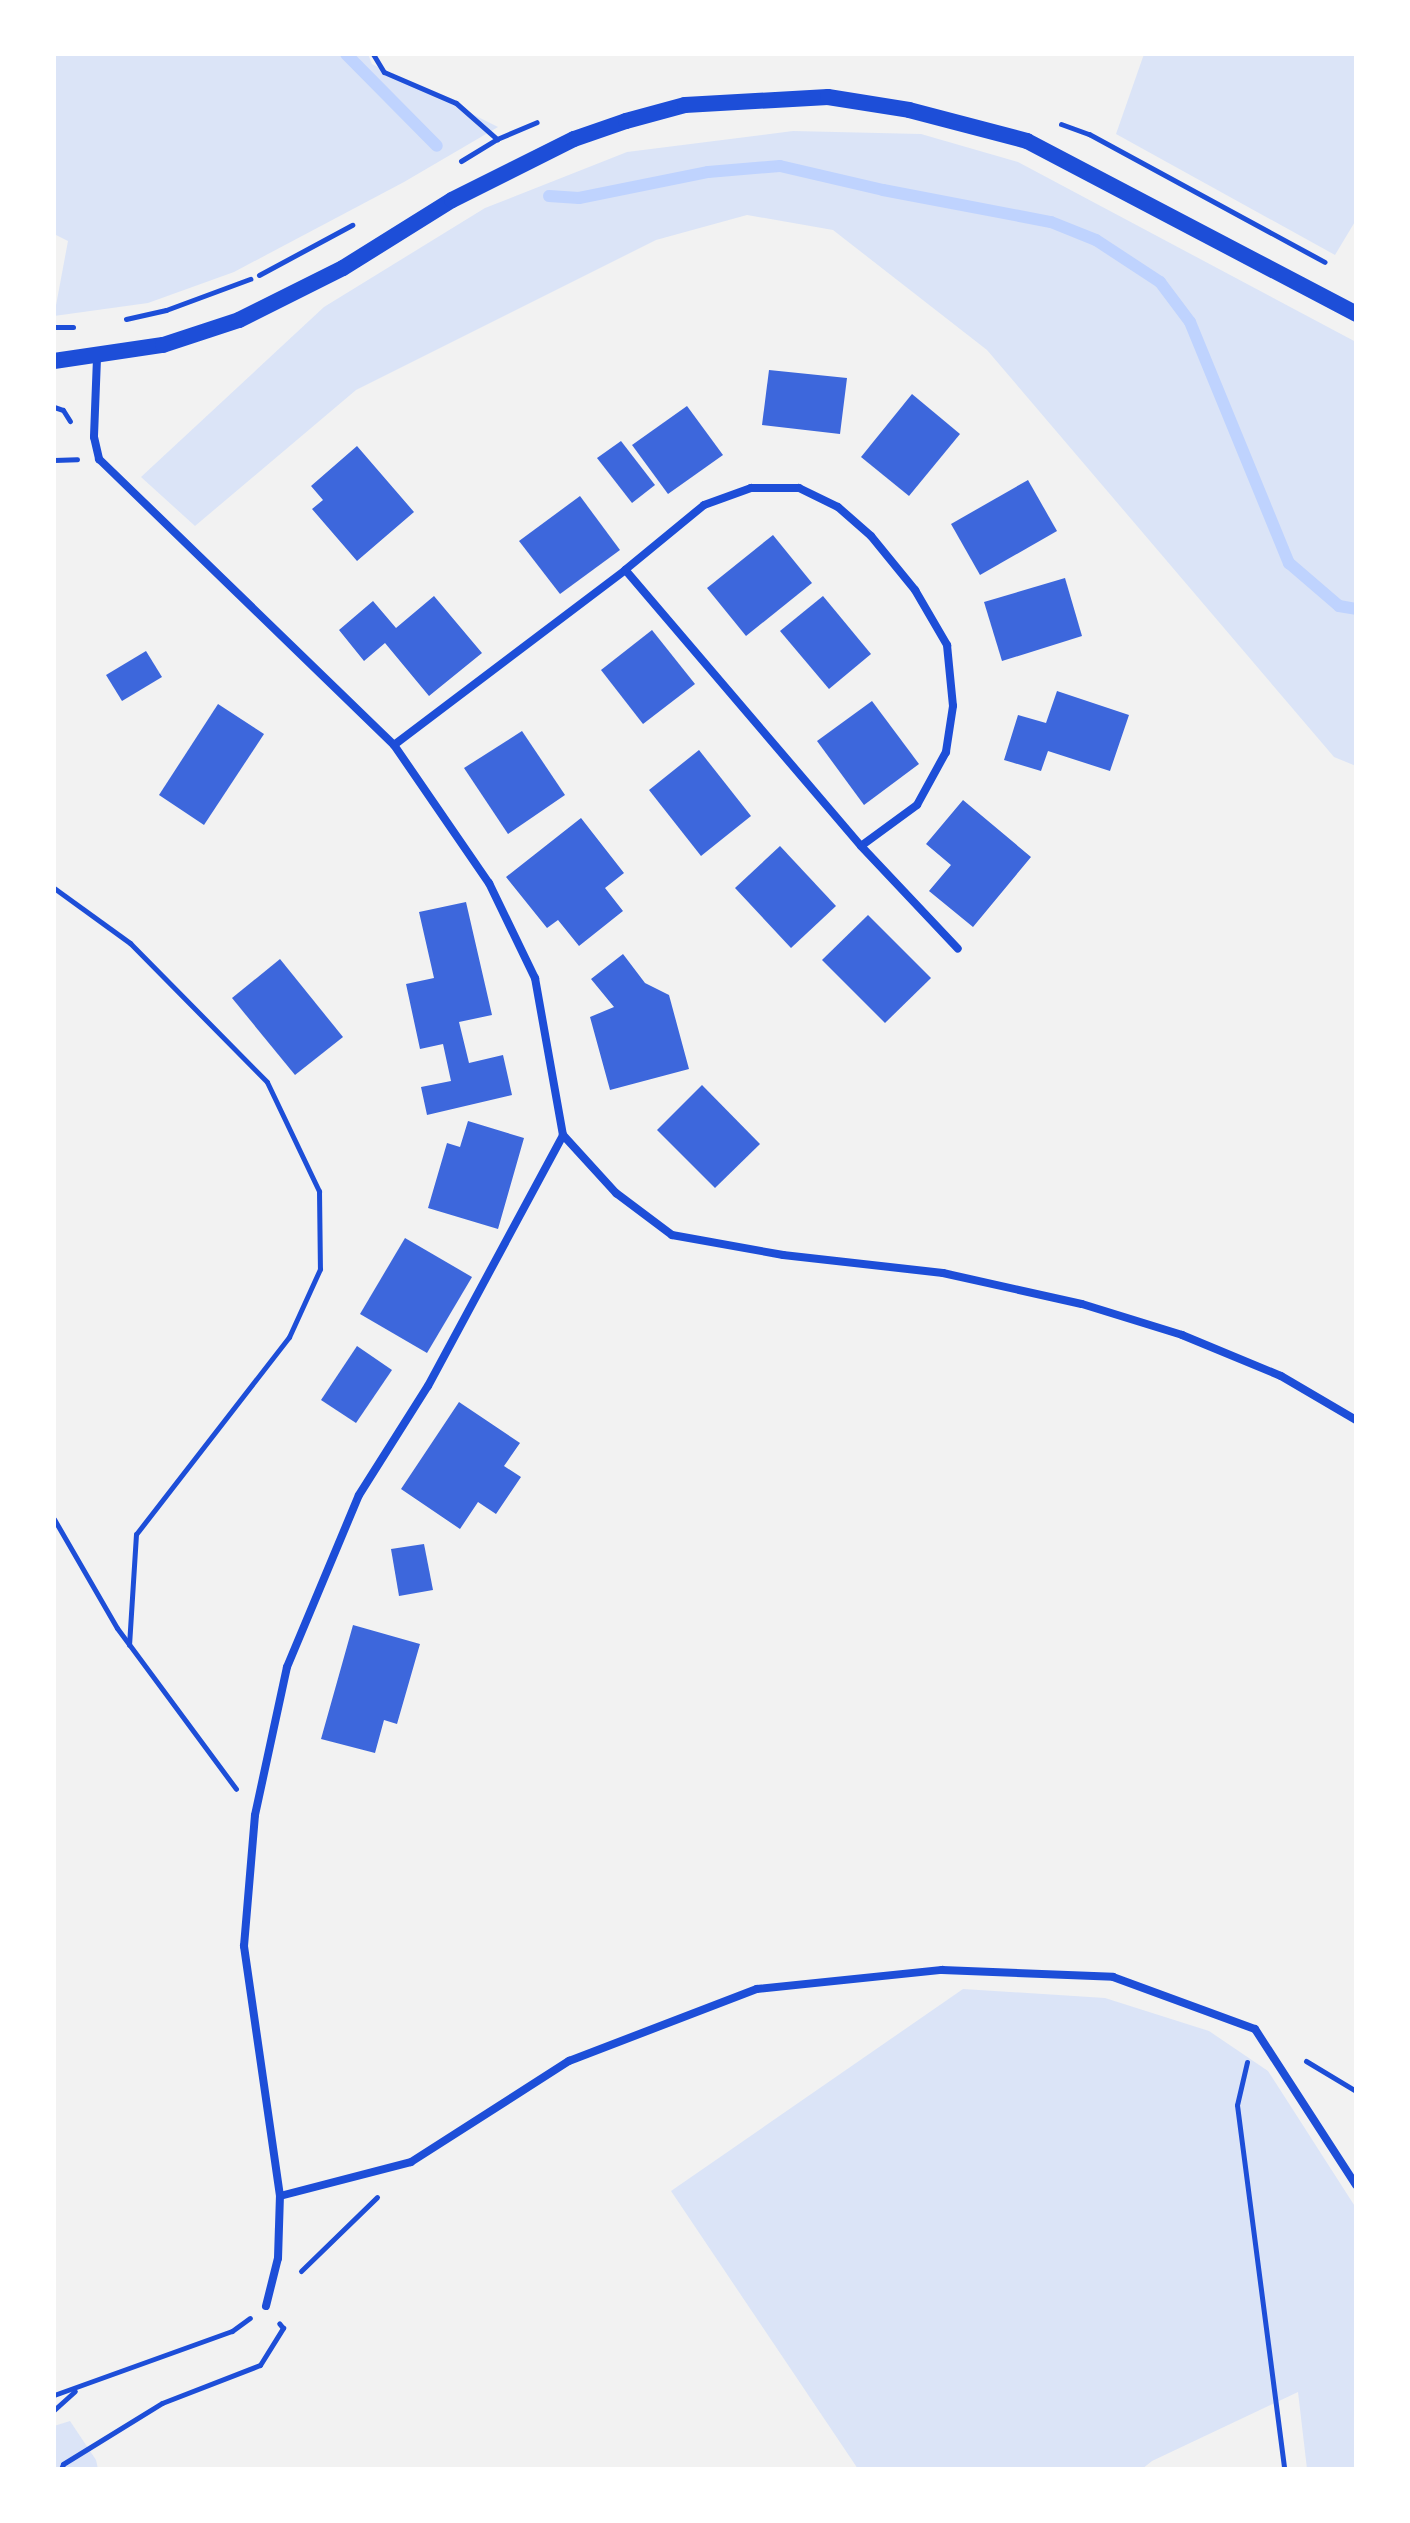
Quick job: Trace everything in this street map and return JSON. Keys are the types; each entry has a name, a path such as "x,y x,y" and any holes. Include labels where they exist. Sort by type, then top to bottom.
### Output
{"main road":[{"path":"54,361 97,358 163,345 239,320 343,268 452,200 574,139 626,121 685,105 828,97 909,110 1027,141 1356,314"}],"street":[{"path":"97,358 94,437 99,459 394,745 489,883 535,978 563,1135 616,1193 672,1235 783,1255 943,1273 1082,1304 1182,1335 1281,1376 1356,1420"},
{"path":"394,745 625,570 704,505 751,488 799,488 838,507 871,536 915,590 947,645 953,706 946,752 917,805 861,846"},
{"path":"625,570 861,846 958,949"},
{"path":"266,2306 278,2258 280,2196 244,1946 255,1815 287,1667 359,1495 428,1386 563,1135"},
{"path":"280,2196 411,2162 569,2061 757,1989 942,1970 1113,1977 1255,2029 1356,2185"}],"path":[{"path":"373,54 384,72 456,103 497,139 458,162"},
{"path":"122,320 166,310 249,280 355,224"},
{"path":"54,888 130,943 267,1082 319,1191 320,1269 289,1337 136,1534 129,1645"},
{"path":"54,1519 129,1645 255,1815"},
{"path":"1255,2029 1237,2105 1284,2469"},
{"path":"54,2395 232,2331 266,2306 411,2162"},
{"path":"61,2469 63,2464 162,2403 260,2365 283,2328 266,2306"},
{"path":"54,2410 79,2388"}],"shaded area":[{"path":"54,54 368,54 372,64 498,127 404,182 234,272 148,303 54,316 68,241 54,234"},
{"path":"1144,54 1356,54 1356,220 1335,255 1116,134"},
{"path":"793,131 921,134 1018,162 1356,342 1356,766 1334,757 987,350 833,230 747,215 656,240 356,390 195,526 141,477 324,307 485,208 627,152"},
{"path":"963,1989 1105,1998 1209,2031 1268,2071 1356,2208 1356,2469 1307,2469 1298,2392 1152,2461 1142,2469 858,2469 671,2191"},
{"path":"70,2421 96,2460 98,2469 54,2469 54,2426"}],"building":[{"path":"769,370 847,378 840,434 762,425"},
{"path":"912,394 960,434 909,496 861,457"},
{"path":"687,406 723,455 668,494 632,445"},
{"path":"621,441 655,485 632,503 597,458"},
{"path":"357,446 414,512 357,561 312,509 323,500 311,486"},
{"path":"1028,480 1057,531 980,575 951,524"},
{"path":"580,496 620,550 560,594 519,541"},
{"path":"773,535 812,583 746,636 707,588"},
{"path":"1065,578 1082,636 1002,661 984,602"},
{"path":"434,596 482,653 429,696 385,643 364,661 339,630 373,601 396,628"},
{"path":"823,596 871,654 829,689 780,631"},
{"path":"652,630 695,684 643,724 601,670"},
{"path":"146,651 162,677 122,701 106,675"},
{"path":"1057,691 1129,715 1110,771 1048,751 1041,771 1004,760 1018,715 1046,723"},
{"path":"872,701 919,764 864,805 817,741"},
{"path":"218,704 264,734 204,825 159,795"},
{"path":"522,731 565,795 508,834 464,768"},
{"path":"699,750 751,816 701,856 649,790"},
{"path":"963,800 1031,857 973,927 929,891 951,865 926,844"},
{"path":"581,818 624,873 605,888 623,911 579,946 558,920 547,928 506,877"},
{"path":"780,846 836,906 791,948 735,888"},
{"path":"466,902 492,1015 459,1022 469,1063 503,1055 512,1095 427,1115 421,1087 451,1081 443,1044 420,1049 406,984 434,978 419,912"},
{"path":"868,915 931,978 885,1023 822,960"},
{"path":"623,954 645,983 669,995 689,1069 610,1090 590,1017 614,1007 591,979"},
{"path":"280,959 343,1037 295,1075 232,998"},
{"path":"702,1085 760,1144 715,1188 657,1130"},
{"path":"468,1121 524,1138 498,1229 428,1208 447,1143 460,1147"},
{"path":"405,1238 472,1277 427,1353 360,1314"},
{"path":"357,1346 392,1370 356,1423 321,1400"},
{"path":"459,1402 520,1443 504,1466 521,1477 496,1514 478,1502 460,1529 401,1489"},
{"path":"424,1544 433,1590 399,1596 391,1549"},
{"path":"353,1625 420,1644 397,1724 384,1720 375,1753 321,1739"}],"waterway":[{"path":"346,54 437,146"},
{"path":"549,196 579,198 708,172 780,166 883,190 1051,222 1096,240 1160,282 1190,322 1289,563 1339,606 1356,609"}]}
